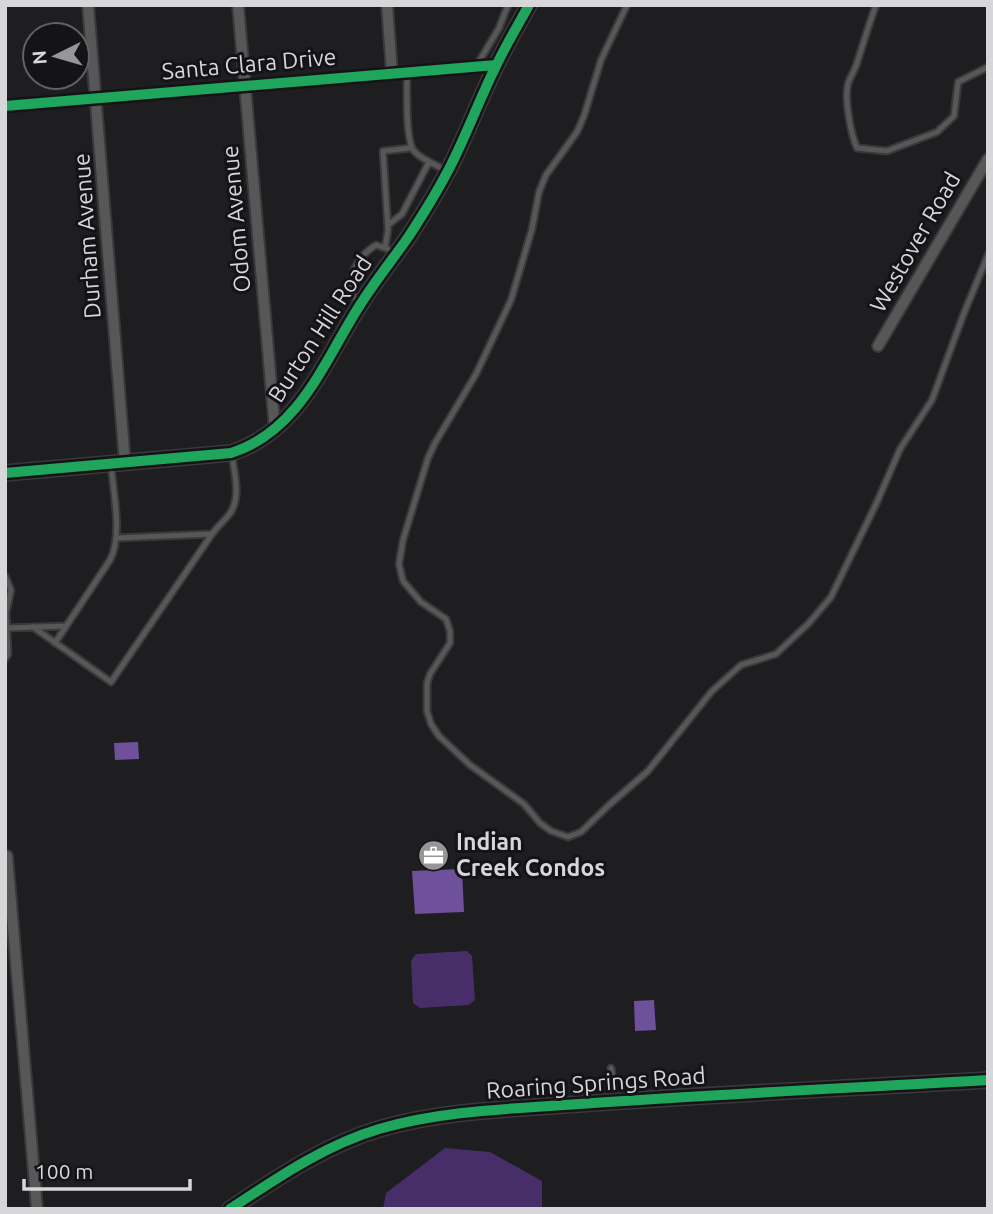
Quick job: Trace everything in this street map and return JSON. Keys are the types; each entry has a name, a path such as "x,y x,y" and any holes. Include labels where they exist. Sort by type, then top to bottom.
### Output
{"street":[{"name":"Durham Avenue","path":"88,5 97,98 118,463"},
{"name":"Odom Avenue","path":"239,5 275,430"},
{"path":"387,5 392,74"},
{"name":"Burton Hill Road","path":"5,473 231,453 262,440 275,430 288,418 308,391 390,252 410,235 447,171 496,65 529,5"},
{"name":"Santa Clara Drive","path":"5,106 496,65"},
{"name":"Westover Road","path":"878,346 988,159"},
{"path":"7,856 10,972 37,1209"},
{"name":"Roaring Springs Road","path":"230,1209 285,1173 342,1142 378,1129 417,1120 453,1114 616,1101 988,1080"}],"lane":[{"path":"476,66 499,28 508,5"},
{"path":"627,5 601,60 577,132 546,175 539,192 532,229 510,300 476,374 428,458 403,540 399,564 403,580 421,602 446,619 450,631 450,643 427,683 427,711 431,724 439,736 470,765 524,804 540,823 551,831 568,837 581,832 648,771 712,691 736,668 741,664 776,654 827,604 900,449 932,400 988,255"},
{"path":"876,5 848,85 848,102 857,149 887,151 937,132 954,116 958,82 988,67"},
{"path":"407,72 411,148 421,157 447,171"},
{"path":"390,252 383,151 411,148"},
{"path":"388,225 402,214 429,162"},
{"path":"360,304 352,294 351,279 360,259 376,245 390,252"},
{"path":"33,627 111,682 212,534 232,511 236,494 231,453"},
{"path":"55,643 110,560 115,548 118,463"},
{"path":"116,538 212,534"},
{"path":"5,576 11,590 7,607 8,653 5,659"},
{"path":"7,628 66,626"}],"shaded area":[{"path":"138,742 139,759 115,760 114,743"},
{"path":"462,869 464,912 415,914 412,871"},
{"path":"467,951 472,956 475,1000 469,1005 420,1008 413,1003 411,961 416,954"},
{"path":"654,1000 656,1030 635,1031 634,1001"},
{"path":"445,1148 490,1152 542,1181 542,1209 383,1209 386,1193"}],"cycle path":[{"path":"5,473 231,453 255,443 275,428 308,392 360,305 432,200 458,151 500,58 529,5"},
{"path":"5,106 496,65"},
{"path":"230,1209 302,1163 340,1144 379,1129 428,1118 479,1111 630,1100 988,1080"}],"place":[{"name":"Indian Creek Condos","path":"433,855"}]}
